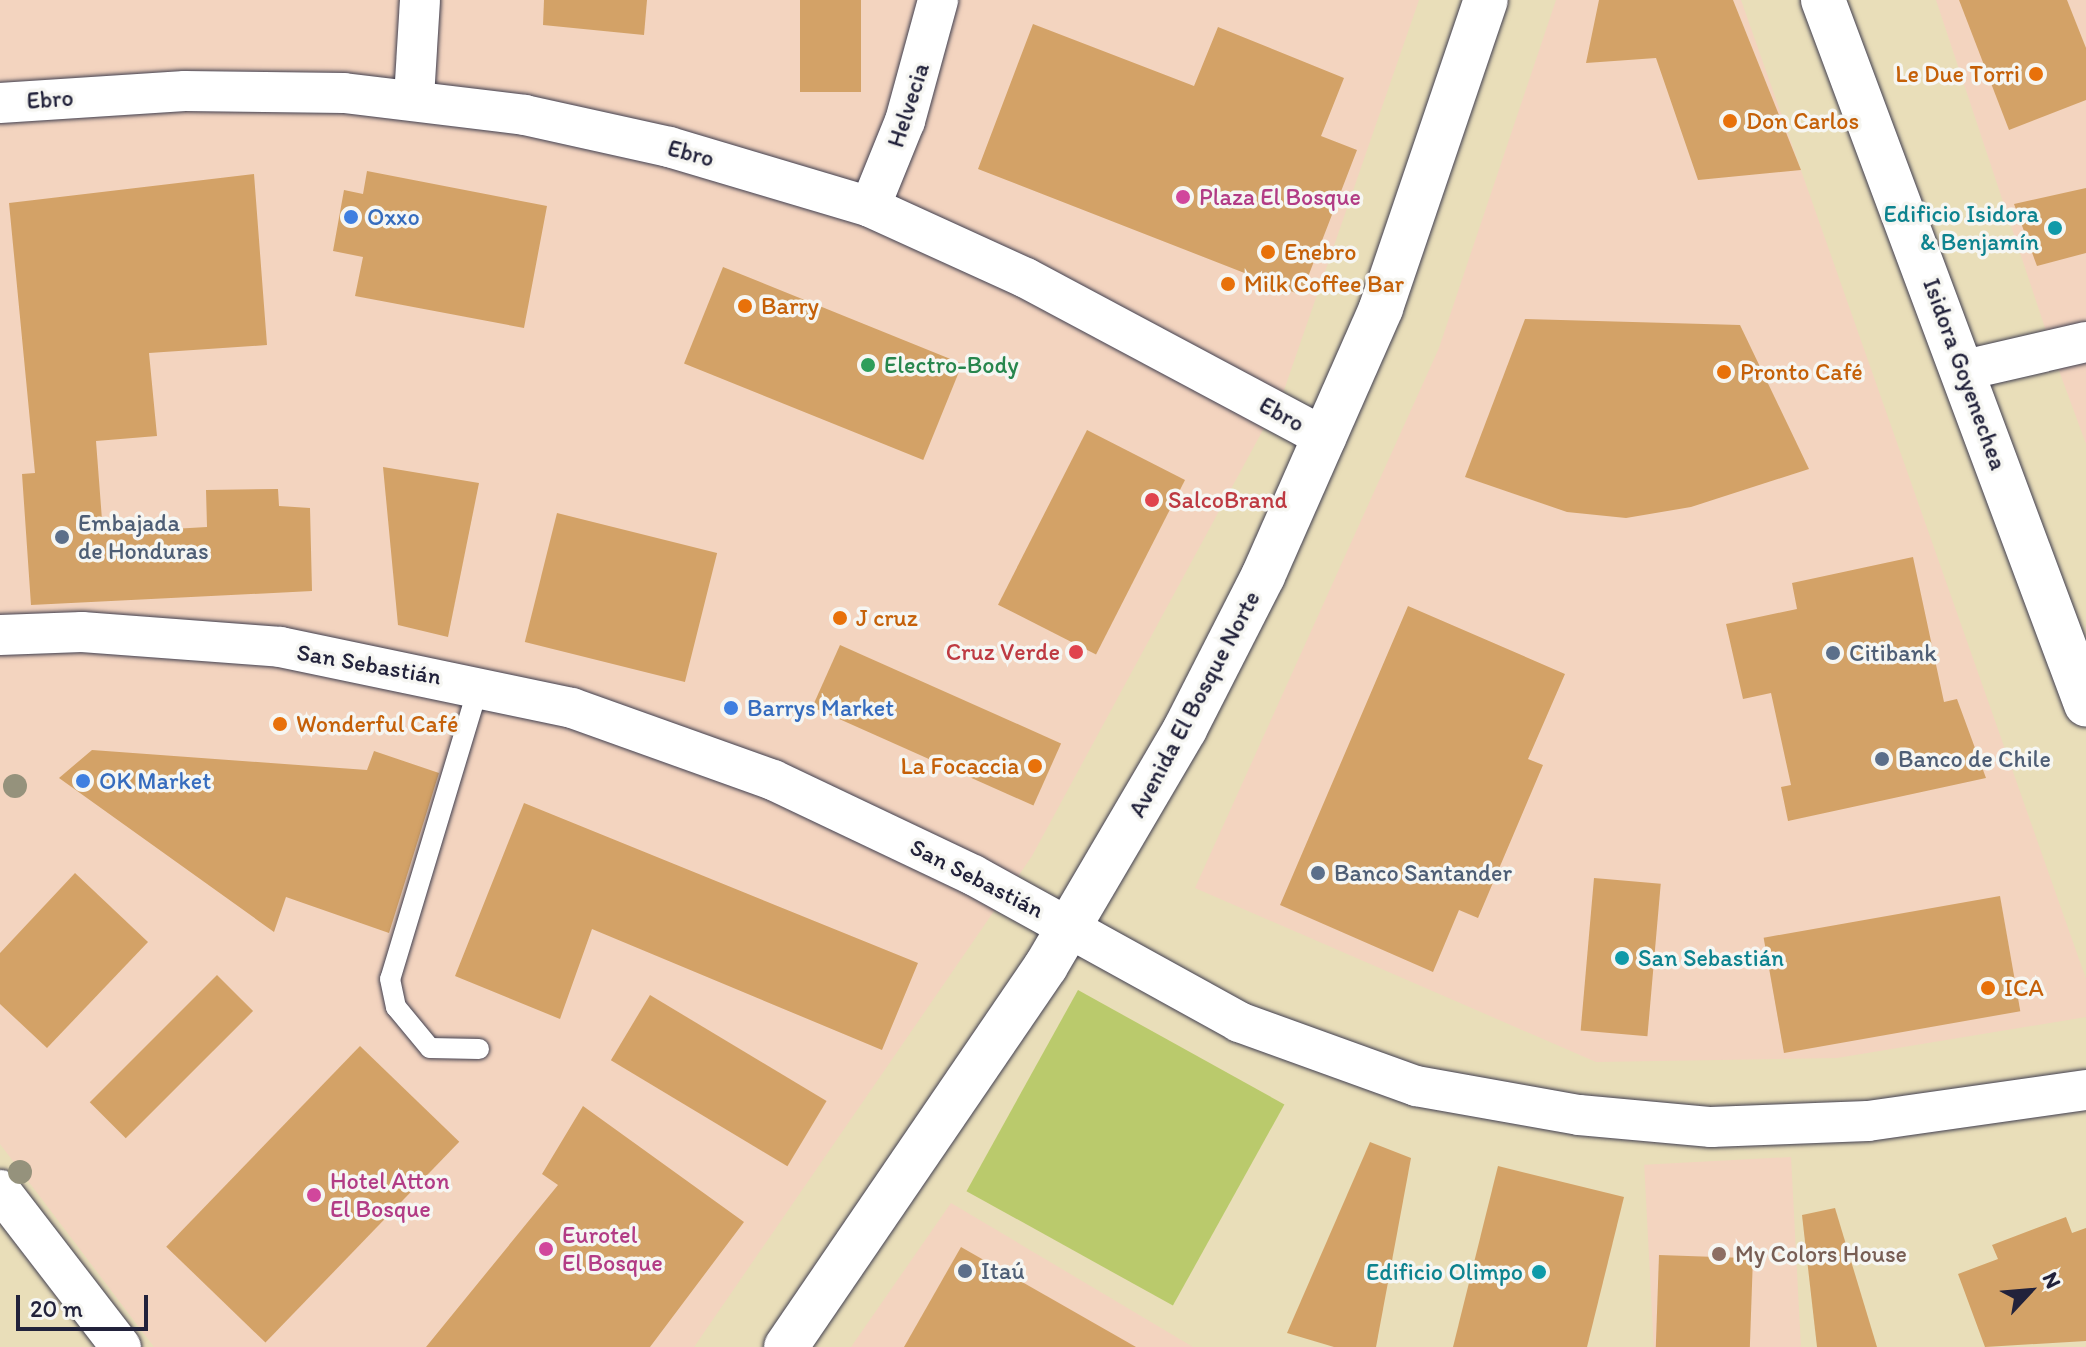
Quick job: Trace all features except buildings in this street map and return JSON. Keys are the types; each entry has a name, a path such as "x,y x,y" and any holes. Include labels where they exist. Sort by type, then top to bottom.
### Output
{"main road":[{"name":"Avenida El Bosque Norte","path":"786,1347 1071,927 1185,729 1326,438 1422,199 1486,0"},
{"name":"Isidora Goyenechea","path":"1823,0 1965,370 2086,704"}],"street":[{"path":"414,98 420,0"},
{"name":"Helvecia","path":"870,207 905,121 938,0"},
{"name":"Ebro","path":"0,103 212,91 414,98 591,128 870,207 1026,278 1326,438"},
{"path":"1965,370 2086,342"},
{"name":"San Sebastián","path":"0,635 209,640 479,685 572,708 773,780 1071,927 1147,974 1297,1048 1416,1086 1521,1106 1638,1122 1788,1126 2086,1090"},
{"path":"4,1203 121,1347"}],"lane":[{"path":"479,685 390,979 396,1007 430,1048 479,1049"}],"shaded area":[{"path":"0,0 1419,0 1283,393 1032,856 694,1347 154,1347 0,1144"},
{"path":"1556,0 1741,0 2086,979 2086,1017 1837,1058 1596,1062 1195,888 1439,348"},
{"path":"1936,0 2086,0 2086,444 2061,376"},
{"name":"My Colors House","path":"1791,1157 1801,1347 1654,1347 1644,1165"},
{"path":"951,1203 1193,1347 851,1347"}],"green space":[{"path":"1078,990 1284,1104 1173,1306 966,1191"}],"place":[{"name":"Le Due Torri","path":"2036,74"},
{"name":"Don Carlos","path":"1730,121"},
{"name":"Plaza El Bosque","path":"1183,197"},
{"name":"Oxxo","path":"351,217"},
{"name":"Edificio Isidora & Benjamín","path":"2055,228"},
{"name":"Enebro","path":"1268,252"},
{"name":"Milk Coffee Bar","path":"1228,284"},
{"name":"Barry","path":"745,306"},
{"name":"Electro-Body","path":"868,365"},
{"name":"Pronto Café","path":"1724,372"},
{"name":"SalcoBrand","path":"1152,500"},
{"name":"Embajada de Honduras","path":"62,537"},
{"name":"J cruz","path":"840,618"},
{"name":"Cruz Verde","path":"1076,652"},
{"name":"Citibank","path":"1833,653"},
{"name":"Barrys Market","path":"731,708"},
{"name":"Wonderful Café","path":"280,724"},
{"name":"Banco de Chile","path":"1882,759"},
{"name":"La Focaccia","path":"1035,766"},
{"name":"OK Market","path":"83,781"},
{"name":"Banco Santander","path":"1318,873"},
{"name":"San Sebastián","path":"1622,958"},
{"name":"ICA","path":"1988,988"},
{"name":"Hotel Atton El Bosque","path":"314,1195"},
{"name":"Eurotel El Bosque","path":"546,1249"},
{"name":"My Colors House","path":"1719,1254"},
{"name":"Itaú","path":"965,1271"},
{"name":"Edificio Olimpo","path":"1539,1272"}]}
